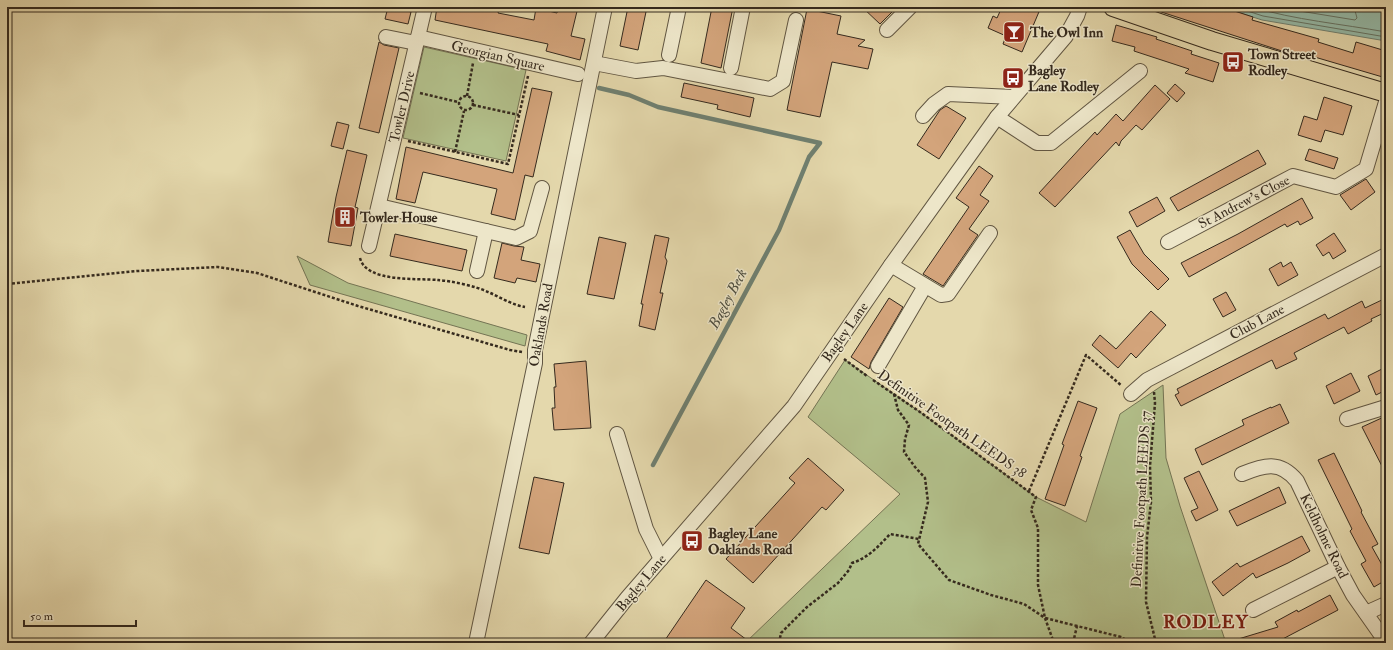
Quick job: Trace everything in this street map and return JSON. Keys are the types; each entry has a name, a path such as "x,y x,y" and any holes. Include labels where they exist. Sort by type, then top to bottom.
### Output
{"main road":[{"path":"1113,7 1212,42 1386,93"}],"street":[{"name":"Towler Drive","path":"370,246 425,7"},
{"name":"Oaklands Road","path":"477,639 535,363 535,350 605,7"},
{"path":"669,55 679,7"},
{"path":"731,68 743,7"},
{"path":"887,30 910,7"},
{"name":"Bagley Lane","path":"591,643 660,559 794,406 891,265 997,117 1066,36 1077,16 1080,7"},
{"path":"594,63 636,70 663,68 770,89 783,81 796,20"},
{"name":"Georgian Square","path":"386,37 417,40 476,51 578,74"},
{"path":"997,117 1037,143 1052,143 1140,71"},
{"path":"923,116 934,104 948,94 1014,97"},
{"name":"St Andrew's Close","path":"1168,242 1293,176 1336,187 1366,169 1386,102"},
{"path":"379,206 516,238 530,231 542,188"},
{"path":"477,270 486,231"},
{"path":"891,265 941,295 948,294 990,233"},
{"name":"Club Lane","path":"1131,394 1147,380 1386,255"},
{"path":"878,366 925,286"},
{"path":"1347,419 1386,407"},
{"path":"617,434 646,529 660,559"},
{"name":"Keldholme Road","path":"1242,474 1259,467 1271,466 1280,467 1290,472 1297,481 1353,595 1386,642"},
{"path":"1253,610 1338,567"},
{"path":"1366,613 1386,604"}],"path":[{"path":"467,96 476,51"},
{"path":"394,138 508,164 530,64"},
{"path":"406,90 458,102"},
{"path":"458,102 462,97 467,96"},
{"path":"467,96 471,98 473,105"},
{"path":"458,102 459,107 464,111"},
{"path":"473,105 519,115"},
{"path":"464,111 470,109 473,105"},
{"path":"455,152 464,111"},
{"path":"370,246 361,250 361,262 365,267 377,274 393,277 440,280 482,290 525,307"},
{"path":"7,284 137,271 218,267 257,273 358,306 510,350 520,352 535,350"},
{"name":"Definitive Footpath LEEDS 38","path":"832,351 1036,497 1031,510 1038,528 1038,585 1045,618"},
{"name":"Definitive Footpath LEEDS 38","path":"1029,491 1086,356 1131,394"},
{"name":"Definitive Footpath LEEDS 37","path":"1147,380 1153,388 1155,404 1150,466 1151,502 1147,537 1146,602 1156,643"},
{"path":"894,394 898,410 909,425 905,439 904,452 924,478 928,502 918,544 949,580 991,595 1024,604 1045,618 1122,637 1131,643"},
{"path":"779,643 781,633 807,607 838,583 849,570 852,563 877,549 890,534 919,539"},
{"path":"1045,618 1054,643"},
{"path":"1072,643 1077,626"}],"green space":[{"path":"424,47 526,70 506,161 403,138"},
{"path":"297,256 348,283 527,335 525,346 310,285"},
{"path":"845,360 920,412 1036,497 1086,522 1120,414 1163,385 1166,458 1180,506 1226,643 745,643 900,494 808,417"}],"water":[{"path":"1222,7 1354,7 1386,12 1386,41 1262,20"}],"building":[{"path":"388,7 400,7 400,9 411,12 408,24 385,19"},
{"path":"437,7 483,7 499,10 498,13 534,20 536,8 557,13 558,7 578,7 571,36 585,39 580,60 546,51 548,44 435,20"},
{"path":"628,7 647,7 638,50 620,46"},
{"path":"712,7 733,7 721,68 701,63"},
{"path":"862,7 897,7 880,24"},
{"name":"The Owl Inn","path":"1002,7 1041,7 1022,52 1003,44 1006,36 988,28 993,16 997,18"},
{"path":"1153,7 1222,7 1253,17 1252,20 1319,39 1318,42 1353,53 1356,42 1386,51 1386,78 1302,54 1301,57 1152,9"},
{"path":"807,9 841,16 837,34 865,40 858,46 873,49 868,69 832,62 820,117 787,110"},
{"path":"1116,25 1157,37 1156,39 1192,51 1191,54 1219,63 1213,82 1185,73 1189,69 1134,51 1135,47 1112,41"},
{"path":"379,42 384,45 399,48 379,133 359,128"},
{"path":"684,83 754,98 750,117 717,109 718,105 681,97"},
{"path":"1175,84 1185,93 1177,102 1167,93"},
{"path":"1155,85 1170,99 1142,130 1136,125 1121,141 1119,146 1116,142 1055,207 1039,193 1095,132 1097,135 1116,114 1123,121"},
{"path":"532,88 552,92 533,177 525,175 515,220 491,214 497,189 423,172 415,203 396,199 406,147 513,173"},
{"path":"1324,97 1352,106 1343,135 1325,130 1321,142 1298,135 1304,116 1317,120"},
{"path":"946,106 966,118 939,159 917,145 940,110"},
{"path":"337,122 349,125 343,149 331,146"},
{"path":"1309,149 1338,158 1334,169 1305,160"},
{"path":"347,150 367,155 355,207 358,208 351,246 328,242 336,197"},
{"path":"1258,150 1266,164 1178,211 1170,198"},
{"path":"979,166 993,176 980,195 989,201 969,229 978,235 943,286 923,274 969,207 956,198"},
{"path":"1366,179 1375,192 1351,210 1340,195"},
{"path":"1157,197 1165,211 1137,227 1129,212"},
{"path":"1302,198 1313,218 1300,225 1298,221 1287,227 1285,224 1189,277 1181,263 1238,234"},
{"path":"1130,230 1144,254 1169,279 1158,290 1132,264 1117,237"},
{"path":"1334,233 1346,251 1333,259 1329,252 1323,256 1316,245"},
{"path":"395,234 467,250 462,271 390,256"},
{"path":"655,235 669,238 665,257 667,261 660,293 663,293 655,330 639,326 643,304 641,304"},
{"path":"599,237 626,243 614,299 587,294"},
{"path":"502,243 524,247 521,260 540,264 536,282 517,278 515,283 494,278"},
{"path":"1281,262 1283,267 1291,262 1298,275 1278,286 1269,269"},
{"path":"1226,292 1236,310 1223,317 1213,299"},
{"path":"889,298 903,307 871,362 869,369 851,357"},
{"path":"1386,298 1386,312 1371,319 1372,321 1348,334 1344,327 1294,353 1297,359 1276,369 1272,360 1181,406 1175,395 1179,393 1177,389 1325,314 1328,319 1362,301 1365,308"},
{"path":"1151,311 1166,325 1136,358 1131,353 1118,368 1092,345 1100,335 1116,349"},
{"path":"586,361 591,428 554,430 552,408 555,408 554,387 556,387 554,364"},
{"path":"1386,367 1386,390 1376,395 1368,376"},
{"path":"1351,373 1360,391 1334,404 1326,386"},
{"path":"1078,401 1097,408 1080,456 1082,457 1065,506 1045,499 1064,445 1062,444"},
{"path":"1280,404 1289,423 1202,465 1195,449 1244,425 1242,420"},
{"path":"1386,416 1386,474 1362,427"},
{"path":"1334,453 1362,511 1361,512 1378,544 1372,547 1386,572 1386,580 1374,587 1361,564 1366,561 1350,531 1352,529 1318,460"},
{"path":"808,458 844,490 826,510 822,507 753,583 726,559 795,483 789,478"},
{"path":"1199,471 1218,510 1196,521 1191,511 1198,508 1184,478"},
{"path":"534,477 564,483 549,554 519,548"},
{"path":"1279,487 1286,503 1237,526 1229,511"},
{"path":"1302,536 1310,551 1288,563 1256,578 1253,573 1223,596 1212,582 1237,563 1240,567"},
{"path":"706,580 745,608 731,628 751,643 663,643"},
{"path":"1330,595 1338,610 1275,643 1236,643 1235,640 1278,627 1275,622"}],"waterway":[{"name":"Bagley Beck","path":"599,88 629,95 658,107 820,143 809,157 779,230 653,465"}],"place":[{"name":"The Owl Inn","path":"1014,32"},
{"name":"Town Street Rodley","path":"1233,62"},
{"name":"Bagley Lane Rodley","path":"1013,78"},
{"name":"Towler House","path":"345,217"},
{"name":"Bagley Lane Oaklands Road","path":"692,541"}],"district":[{"name":"RODLEY","path":"1206,622"}]}
